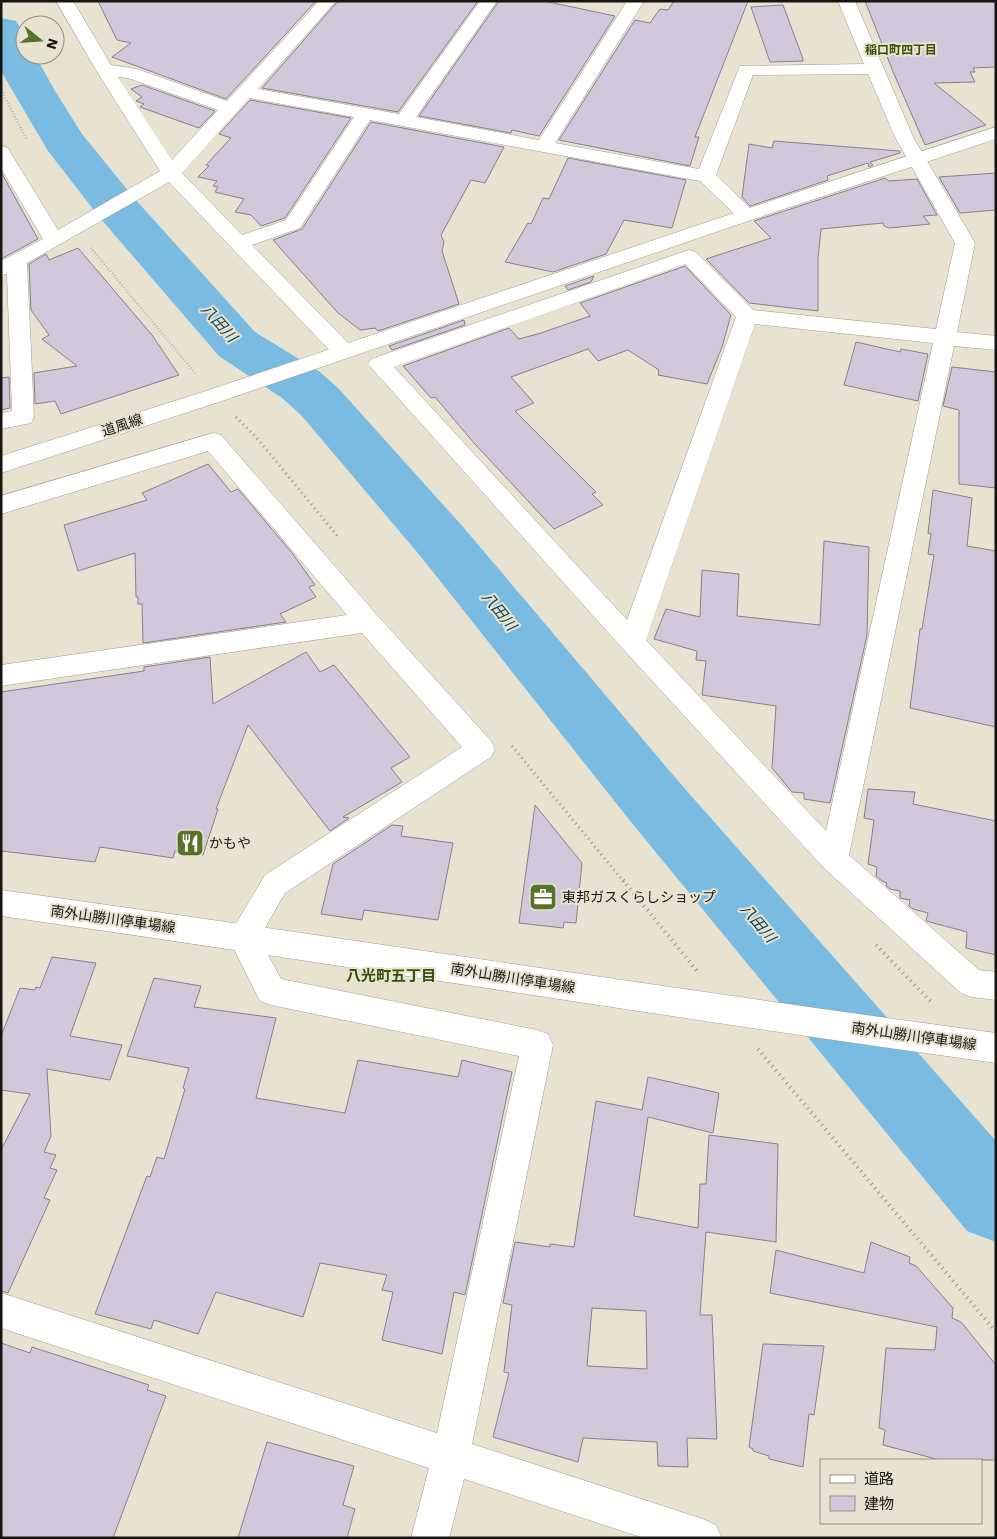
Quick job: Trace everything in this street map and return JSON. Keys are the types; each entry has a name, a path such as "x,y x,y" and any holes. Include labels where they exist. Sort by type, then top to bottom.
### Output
{"street":[{"path":"64,1 166,177 239,243 343,351"},
{"path":"1,421 23,417 9,265 166,177 328,1"},
{"path":"404,121 489,1"},
{"path":"544,146 636,1"},
{"path":"834,859 965,243 904,137 846,1"},
{"path":"706,176 746,70 874,69"},
{"path":"105,70 130,73 230,108"},
{"path":"246,92 706,176 747,214"},
{"path":"239,243 294,224 365,114"},
{"name":"道風線","path":"3,463 298,367 747,214 996,133"},
{"path":"1,152 54,241"},
{"path":"996,343 747,316 689,256 379,364 632,642 834,859 972,983 996,986"},
{"path":"632,642 747,316"},
{"path":"1,505 213,441 368,622 481,749 275,884 243,937 271,991 537,1045 451,1455 430,1538"},
{"path":"1,676 368,622"},
{"name":"南外山勝川停車場線","path":"1,903 243,937 742,1013 996,1048"},
{"path":"1,1310 703,1538"}],"building":[{"path":"98,1 316,1 226,99 112,57 131,43 117,40"},
{"path":"338,1 478,1 398,112 262,88"},
{"path":"499,1 544,1 615,16 539,136 512,130 511,133 419,116"},
{"path":"674,1 748,1 695,137 699,137 690,166 559,140 635,20 650,23 660,9 668,10"},
{"path":"865,1 996,1 996,67 973,68 975,72 970,72 975,82 934,83 986,125 925,145"},
{"path":"783,5 803,61 770,62 751,7"},
{"path":"142,85 215,111 199,128 193,126 140,107 144,104 136,101 142,97 131,89"},
{"path":"250,100 351,118 285,218 261,226 251,215 235,212 244,199 215,192 218,187 213,186 217,181 198,177 209,166 206,165 231,138 219,134"},
{"path":"371,122 504,147 485,183 471,180 441,235 444,242 442,251 459,304 378,331 375,328 360,330 338,313 273,240 302,229"},
{"path":"774,141 900,151 900,153 870,162 873,165 869,167 868,163 827,176 828,180 750,206 742,197 749,144 772,148"},
{"path":"568,158 686,180 672,228 624,220 606,254 553,272 505,262 528,223 531,224 543,198 549,199"},
{"path":"1,172 38,239 1,259"},
{"path":"996,173 996,210 960,213 939,177"},
{"path":"885,178 889,181 917,179 937,215 923,216 930,224 889,228 884,226 883,223 821,229 818,259 818,311 749,303 706,259 771,238 754,221"},
{"path":"78,248 152,335 179,375 61,414 55,401 35,404 34,373 77,366 42,339 49,335 31,310 29,264 46,254 49,260"},
{"path":"685,266 731,315 722,347 707,384 658,375 659,370 628,350 598,361 588,349 511,377 534,403 515,411 596,492 592,494 603,505 554,529 474,443 435,397 431,398 403,366 509,328 519,339 590,316 580,303"},
{"path":"594,276 591,282 568,290 565,286"},
{"path":"464,320 465,325 392,350 389,346"},
{"path":"856,342 900,352 901,349 928,354 918,401 844,385"},
{"path":"952,367 996,372 996,488 959,484 959,410 943,406"},
{"path":"9,377 10,408 1,410 1,378"},
{"path":"208,464 231,492 238,489 292,553 315,585 309,587 316,597 280,614 286,622 143,643 142,604 138,604 138,597 136,597 135,553 78,571 64,525 147,500 142,493"},
{"path":"933,490 972,498 967,546 996,551 996,727 910,708 920,629 922,629 934,555 928,554 931,534 928,533"},
{"path":"824,541 869,547 867,635 830,803 804,799 804,793 792,792 772,768 776,706 702,695 706,661 696,660 697,651 654,639 666,609 700,617 702,570 739,574 737,616 820,625"},
{"path":"306,652 320,672 334,665 410,757 391,768 402,782 343,817 349,818 330,831 248,725 216,809 218,809 203,855 175,851 173,858 100,847 95,862 1,851 1,692 144,671 144,667 210,657 213,704"},
{"path":"868,789 915,792 913,804 996,821 996,955 966,948 967,932 926,921 928,913 913,909 909,906 910,900 900,898 900,891 890,889 886,886 887,883 876,876 877,867 868,864 874,820 864,818"},
{"path":"535,805 582,863 576,923 564,922 563,928 519,923"},
{"path":"392,825 403,826 401,836 453,843 438,920 364,910 362,920 321,914 333,864"},
{"path":"52,957 96,963 70,1036 122,1045 110,1080 47,1069 51,1136 44,1152 56,1155 50,1168 57,1170 44,1198 50,1200 8,1293 1,1291 1,1150 30,1094 1,1090 1,1036 20,988 35,990 36,987 40,988"},
{"path":"154,978 201,986 194,1007 276,1018 256,1098 345,1113 358,1060 458,1077 462,1060 512,1072 465,1295 454,1292 442,1354 382,1340 393,1292 382,1290 387,1275 320,1263 303,1317 216,1292 198,1334 154,1320 151,1329 95,1314 147,1176 150,1177 157,1157 164,1159 185,1089 183,1088 189,1068 127,1056"},
{"path":"648,1077 719,1093 713,1133 648,1117 634,1216 698,1228 700,1184 706,1184 709,1135 778,1144 776,1242 706,1232 700,1315 712,1315 717,1439 687,1438 688,1467 658,1466 657,1442 583,1438 578,1462 493,1437 509,1373 504,1372 512,1305 503,1303 515,1242 550,1247 550,1244 574,1247 596,1101 642,1110","holes":["592,1308 646,1311 647,1369 587,1366"]},
{"path":"871,1242 910,1257 909,1263 916,1266 953,1308 952,1318 961,1322 996,1365 996,1460 936,1459 883,1445 885,1430 879,1428 886,1348 935,1350 937,1327 770,1293 776,1250 864,1273"},
{"path":"1,1343 30,1353 32,1347 149,1385 147,1390 166,1396 113,1538 1,1538"},
{"path":"763,1344 824,1346 814,1415 809,1414 803,1467 769,1459 769,1456 753,1451 749,1447"},
{"path":"267,1442 354,1466 343,1505 355,1509 347,1538 238,1538"}],"waterway":[{"name":"八田川","path":"1,30 33,91 64,141 117,208 237,344 301,385 320,402 443,543 655,802 996,1202"}],"place":[{"name":"かもや","path":"190,843"},
{"name":"東邦ガスくらしショップ","path":"543,897"}],"district":[{"name":"稲口町四丁目","path":"901,50"},
{"name":"八光町五丁目","path":"391,976"}]}
